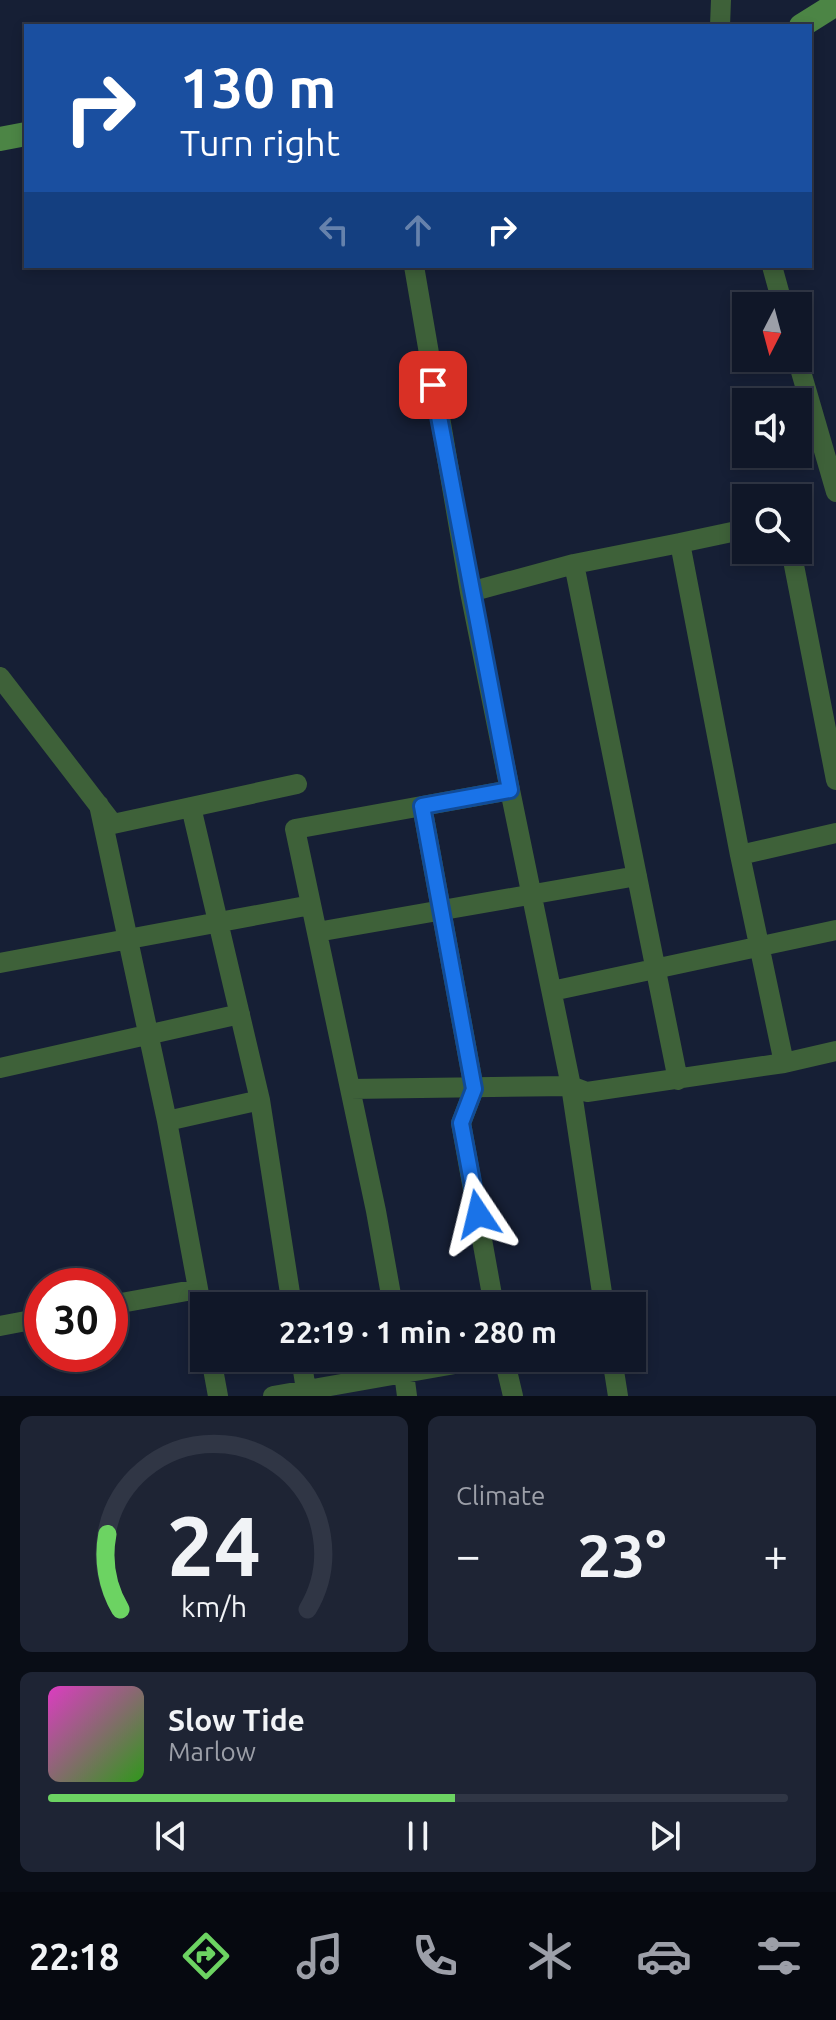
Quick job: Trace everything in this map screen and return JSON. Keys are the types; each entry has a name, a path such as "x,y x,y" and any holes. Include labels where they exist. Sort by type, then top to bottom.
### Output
{"street":[{"path":"720,24 721,0"},
{"path":"804,24 836,4"},
{"path":"0,139 24,134"},
{"path":"414,268 470,592 571,1086 602,1292"},
{"path":"773,268 779,292"},
{"path":"801,372 836,492"},
{"path":"470,592 574,564 732,532"},
{"path":"680,543 784,1063"},
{"path":"574,564 678,1080"},
{"path":"794,564 836,780"},
{"path":"0,677 113,824 297,784"},
{"path":"390,1292 295,829 510,790"},
{"path":"99,805 167,1121 199,1292"},
{"path":"422,806 474,1089 461,1123 491,1292"},
{"path":"191,807 260,1100 290,1292"},
{"path":"740,855 836,833"},
{"path":"317,932 637,876"},
{"path":"0,963 311,905"},
{"path":"552,991 836,930"},
{"path":"0,1068 240,1014"},
{"path":"350,1089 571,1086 587,1092 784,1063 836,1051"},
{"path":"167,1121 260,1100"},
{"path":"128,1302 198,1289"},
{"path":"0,1326 24,1321"},
{"path":"214,1372 218,1396"},
{"path":"303,1372 306,1393"},
{"path":"273,1396 306,1393 379,1372"},
{"path":"404,1372 407,1396"},
{"path":"507,1372 513,1396"},
{"path":"614,1372 618,1396"}],"route":[{"path":"433,385 476,626 510,790 422,806 474,1089 461,1123 478,1214"}]}
